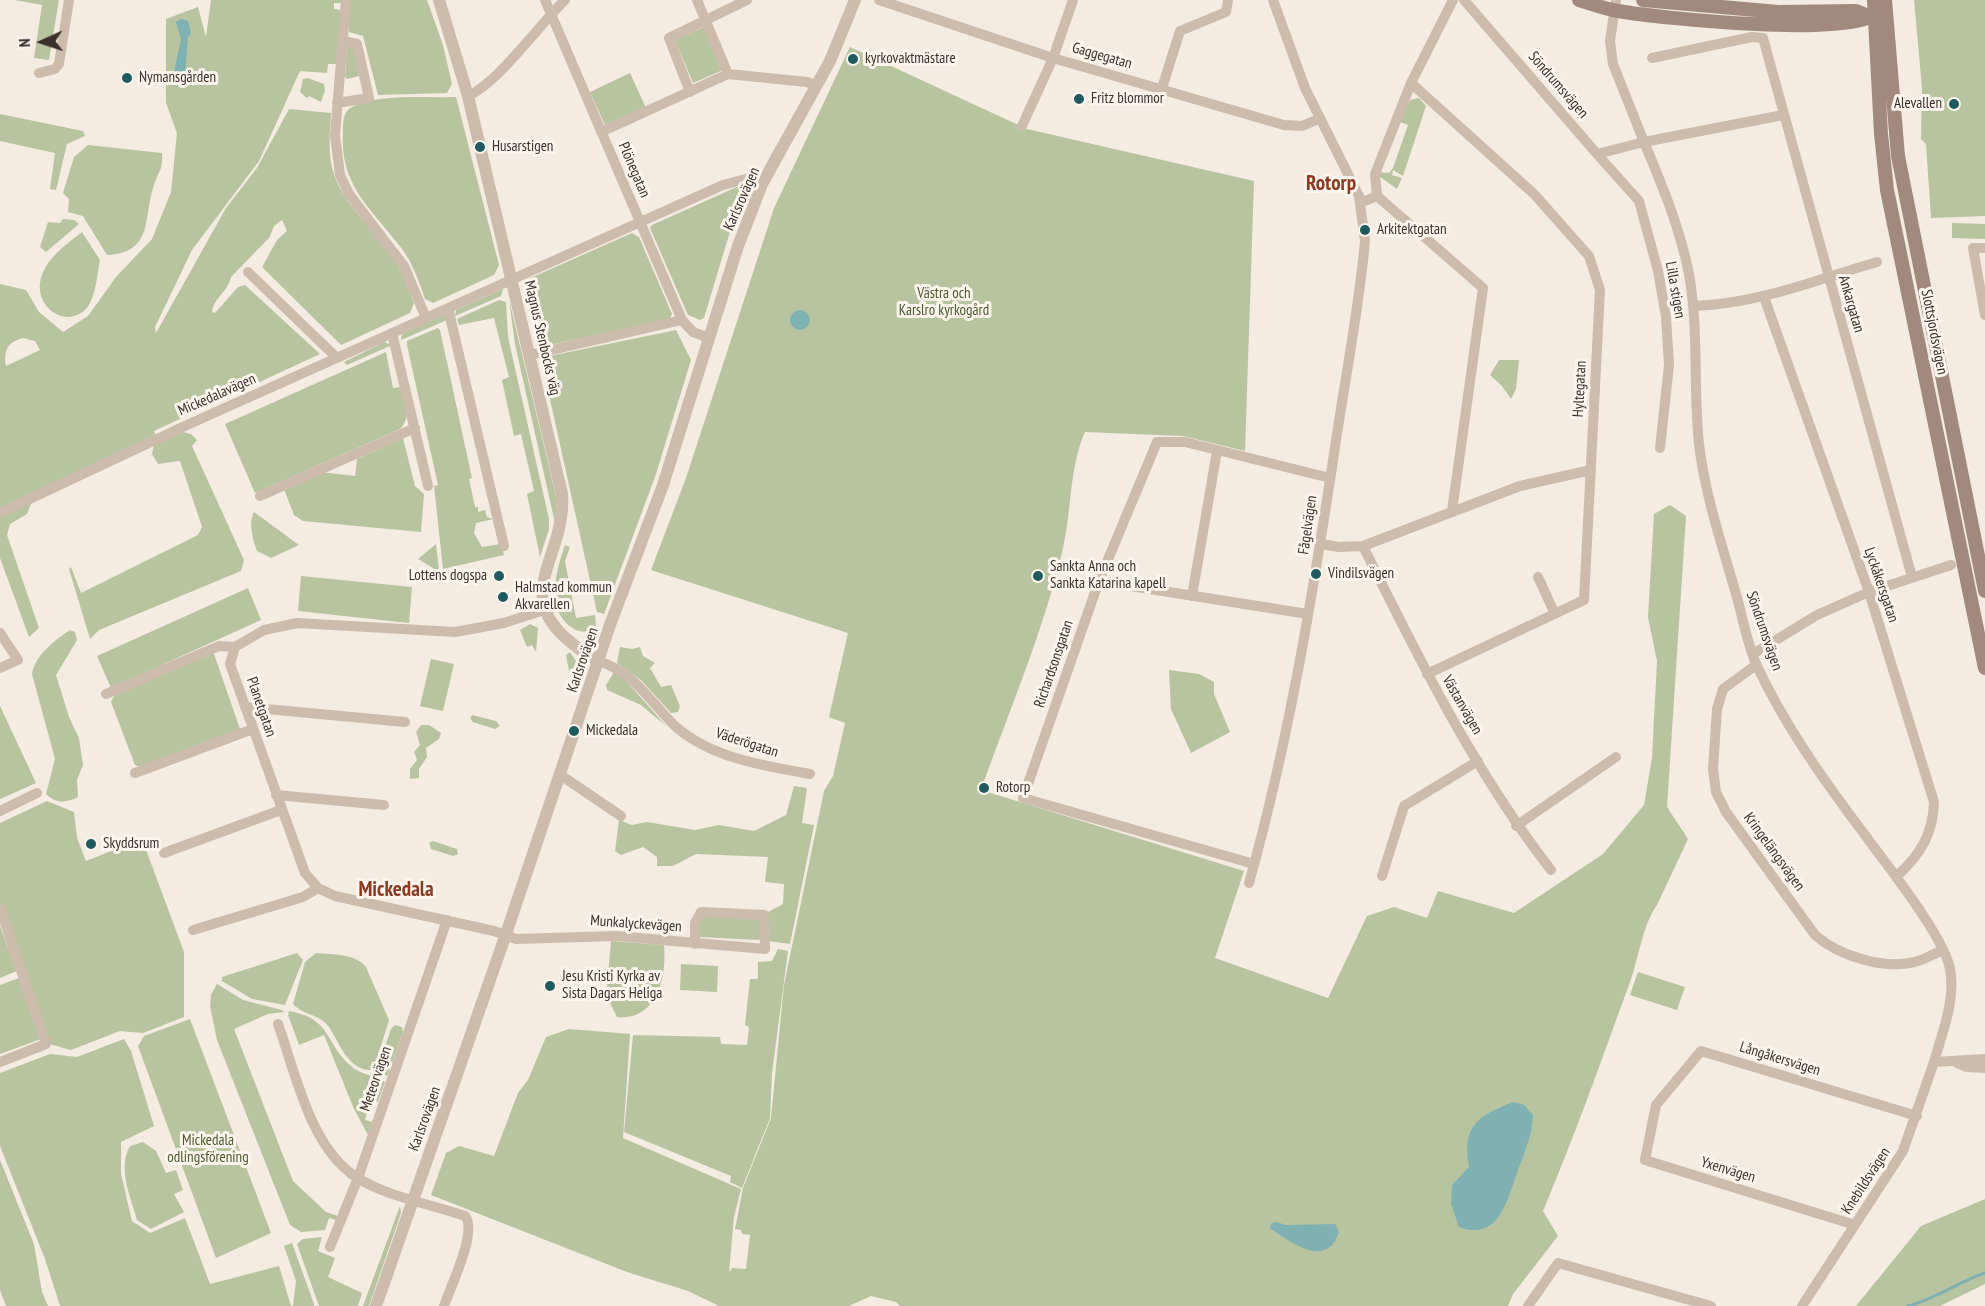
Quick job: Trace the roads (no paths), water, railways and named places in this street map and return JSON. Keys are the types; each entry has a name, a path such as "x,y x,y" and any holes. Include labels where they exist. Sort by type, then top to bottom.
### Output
{"main road":[{"path":"1579,0 1745,23 1848,18 1862,12 1875,17 1890,41"},
{"path":"1643,0 1848,18 1866,31 1875,44"},
{"path":"1848,18 1863,0"},
{"name":"Slottsjordsvägen","path":"1874,0 1875,44 1887,190 1985,668"},
{"path":"1875,17 1885,0"},
{"name":"Slottsjordsvägen","path":"1885,0 1898,156 1985,591"}],"street":[{"path":"39,73 55,69 59,64 69,0"},
{"path":"346,0 335,147 342,182 404,266 426,318"},
{"name":"Magnus Stenbocks väg","path":"439,0 468,96 530,355 563,508 559,533 542,592 544,610"},
{"name":"Plönegatan","path":"546,0 682,320"},
{"path":"468,96 479,90 494,76 565,0"},
{"path":"698,0 728,74"},
{"path":"690,92 669,38 705,18 747,0"},
{"name":"Karlsrovägen","path":"376,1306 506,934 598,661 663,485 738,246 762,184 817,86 855,0"},
{"name":"Gaggegatan","path":"879,0 1053,58 1284,125 1302,126 1319,119"},
{"path":"1022,126 1053,58 1073,0"},
{"path":"1162,88 1180,31 1226,12 1228,0"},
{"name":"Fågelvägen","path":"1249,883 1284,749 1322,544 1364,247 1360,203 1351,178 1319,119 1298,72 1273,0"},
{"path":"1452,511 1474,369 1483,288 1377,196 1375,174 1411,83 1453,0"},
{"name":"Söndrumsvägen","path":"1464,0 1597,154"},
{"name":"Söndrumsvägen","path":"1615,5 1610,41 1617,80 1644,142 1679,234 1693,306 1699,443 1705,479 1754,659 1780,709 1813,761 1896,877 1943,950 1950,969 1951,990 1934,1062"},
{"name":"Ankargatan","path":"1652,58 1752,37 1763,38 1912,577"},
{"path":"337,103 369,98 357,45 343,41"},
{"path":"601,132 728,74 807,82 817,86"},
{"name":"Hyltegatan","path":"1411,83 1534,194 1589,256 1600,290 1584,600 1427,674"},
{"path":"1597,154 1644,142 1783,115"},
{"name":"Lilla stigen","path":"1597,154 1639,201 1656,264 1666,317 1669,365 1660,448"},
{"name":"Mickedalavägen","path":"0,513 512,278 735,180 749,178 762,184"},
{"path":"1360,203 1377,196"},
{"path":"1979,248 1985,315"},
{"path":"1693,306 1728,305 1764,297 1877,262"},
{"path":"248,272 337,358"},
{"name":"Lyckåkersgatan","path":"1764,297 1869,592 1934,802 1934,821 1928,839 1911,863 1896,877"},
{"path":"448,308 504,546"},
{"path":"530,355 682,320 693,332 710,338"},
{"path":"392,333 428,486"},
{"path":"260,496 415,428"},
{"name":"Richardsonsgatan","path":"1217,451 1185,442 1157,442 1099,581 1023,798 1254,864"},
{"path":"1192,596 1217,451 1330,478"},
{"path":"1322,544 1339,547 1363,546 1520,486 1591,470"},
{"name":"Västanvägen","path":"1363,546 1427,674 1516,826 1551,870"},
{"name":"Kringelängsvägen","path":"1943,950 1918,961 1886,964 1862,958 1824,942 1815,935 1726,812 1716,792 1713,769 1717,709 1723,689 1754,659 1817,615 1869,592 1952,565"},
{"path":"1538,577 1555,614"},
{"path":"1099,581 1308,614"},
{"path":"106,694 219,646 235,647 264,630 297,623 455,632 504,623 544,610 550,622 561,634 598,661"},
{"path":"0,633 18,660 0,668"},
{"name":"Planetgatan","path":"235,647 230,664 305,873 318,888"},
{"name":"Väderögatan","path":"598,661 623,671 650,696 676,726 691,738 744,761 810,774"},
{"path":"245,706 405,722"},
{"path":"135,773 253,729"},
{"path":"1516,826 1616,757"},
{"path":"1382,876 1404,806 1478,761"},
{"path":"560,774 621,816"},
{"path":"0,811 37,793"},
{"path":"276,795 384,805"},
{"path":"164,853 281,810"},
{"path":"193,930 303,897 318,888 335,896 506,934"},
{"path":"0,908 46,1044 0,1062"},
{"name":"Munkalyckevägen","path":"506,934 516,939 586,935 695,944 765,949 765,915 701,912 695,923 695,944"},
{"name":"Meteorvägen","path":"330,1247 358,1178 447,920"},
{"path":"278,1024 325,1148 333,1159 358,1178 465,1216 469,1220 470,1231 444,1306"},
{"name":"Långåkersvägen","path":"1656,1105 1701,1051 1917,1116"},
{"path":"1934,1062 1957,1063 1985,1059"},
{"name":"Knebildsvägen","path":"1802,1306 1903,1151 1934,1062"},
{"path":"1957,1063 1967,1067 1985,1068"},
{"name":"Yxenvägen","path":"1656,1105 1645,1160 1856,1225"},
{"path":"1528,1306 1558,1263 1711,1306"}],"water":[{"path":"181,19 188,21 191,34 188,37 185,75 180,77 174,71 181,40 176,22"},
{"path":"796,310 804,310 810,316 810,324 804,330 796,330 790,324 790,316"},
{"path":"1513,1102 1523,1104 1533,1115 1527,1145 1505,1206 1492,1224 1484,1229 1473,1230 1459,1227 1451,1204 1452,1185 1469,1167 1467,1153 1470,1132 1481,1118"},
{"path":"1272,1223 1285,1225 1335,1224 1339,1232 1333,1243 1326,1249 1308,1250 1270,1228"}],"waterway":[{"path":"1908,1306 1985,1273"}],"place":[{"name":"kyrkovaktmästare","path":"853,59"},
{"name":"Nymansgården","path":"127,78"},
{"name":"Fritz blommor","path":"1079,99"},
{"name":"Alevallen","path":"1954,104"},
{"name":"Husarstigen","path":"480,147"},
{"name":"Arkitektgatan","path":"1365,230"},
{"name":"Vindilsvägen","path":"1316,574"},
{"name":"Lottens dogspa","path":"499,576"},
{"name":"Sankta Anna och Sankta Katarina kapell","path":"1038,576"},
{"name":"Halmstad kommun Akvarellen","path":"503,597"},
{"name":"Mickedala","path":"574,731"},
{"name":"Rotorp","path":"984,788"},
{"name":"Skyddsrum","path":"91,844"},
{"name":"Jesu Kristi Kyrka av Sista Dagars Heliga","path":"550,986"}],"district":[{"name":"Rotorp","path":"1331,184"},
{"name":"Mickedala","path":"396,890"}],"park label":[{"name":"Västra och Karslro kyrkogård","path":"944,302"},
{"name":"Mickedala odlingsförening","path":"208,1150"}]}
